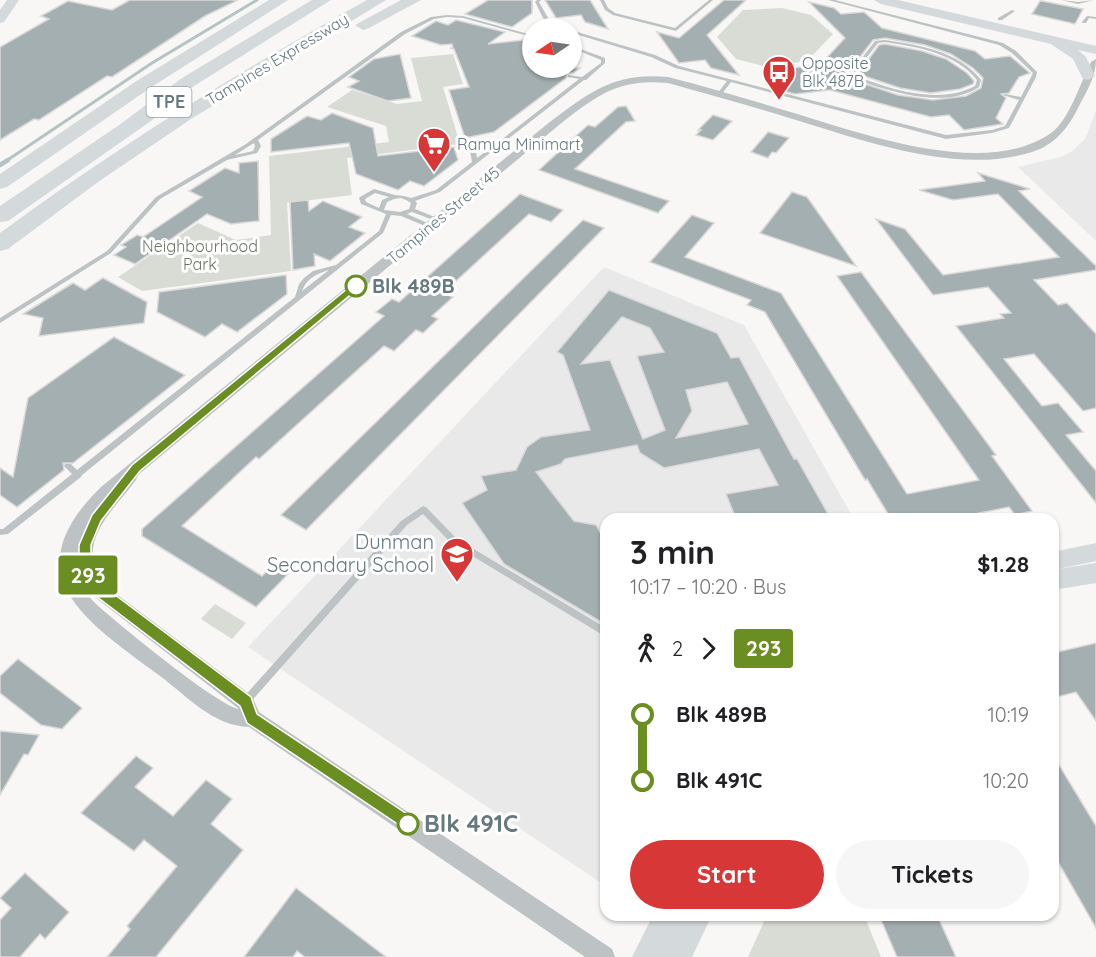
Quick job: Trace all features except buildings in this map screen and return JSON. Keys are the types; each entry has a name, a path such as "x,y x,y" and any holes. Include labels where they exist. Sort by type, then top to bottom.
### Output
{"highway":[{"path":"0,183 144,84 280,0"},
{"path":"130,126 188,82 323,0"},
{"name":"Tampines Expressway","path":"0,216 130,126 246,56 346,0"},
{"name":"Tampines Expressway","path":"0,244 168,124 299,44 378,0"},
{"path":"84,183 323,46 413,0"}],"main road":[{"path":"0,19 13,0"},
{"path":"881,0 1096,51"},
{"path":"918,0 1096,42"},
{"path":"1042,39 1060,45 1079,57 1088,76"},
{"path":"1059,560 1096,552"},
{"path":"1059,579 1096,573"},
{"path":"647,957 666,921"},
{"path":"676,957 694,921"}],"street":[{"name":"Tampines Street 45","path":"604,957 243,712 155,663 84,603 75,591 67,563 68,550 76,527 90,505 108,487 136,468 555,123 602,87 629,80 656,78 719,93 921,152 998,156 1034,147 1056,135 1096,62"},
{"name":"Tampines Street 45","path":"136,468 96,518 85,545 85,569 97,589 243,712"}],"lane":[{"path":"539,0 537,2 546,18"},
{"path":"602,0 603,5 614,14 676,30 711,0"},
{"path":"582,35 653,56 669,64 946,137 1001,130 1007,127 1035,73 1007,48 895,19 885,12 830,0"},
{"path":"1063,0 1084,3 1092,0"},
{"path":"1000,19 1014,11"},
{"path":"0,321 108,252 158,198 255,140 403,33 433,18 463,16 522,33"},
{"path":"1084,22 1088,17 1096,18"},
{"path":"885,41 956,59 975,73 979,82 971,92 927,96 860,79 852,74 854,71 877,42 885,41"},
{"path":"434,223 402,214 389,214 382,209 363,203 362,198 374,191 411,200 434,193 603,63 603,58 582,51"},
{"path":"579,78 584,79"},
{"path":"719,93 730,80"},
{"path":"1005,94 1023,99"},
{"path":"225,158 255,152 258,146 255,140"},
{"path":"475,163 473,151 475,148 485,143 504,141"},
{"path":"382,209 384,201 395,197"},
{"path":"411,200 414,202 412,210"},
{"path":"412,210 434,223"},
{"path":"402,214 412,210"},
{"path":"0,532 5,532 78,475 381,232 389,214"},
{"path":"298,298 300,285 311,274 338,267"},
{"path":"68,466 78,475"},
{"path":"243,712 404,523 423,508 454,541 600,629"}],"shaded area":[{"path":"1096,111 1096,241 1018,167 1060,157 1071,152 1085,139"},
{"name":"Dunman Secondary School","path":"604,267 744,325 851,513 600,513 600,882 248,647"}],"green space":[{"path":"782,8 811,15 833,34 807,61 767,67 736,59 717,37 743,10"},
{"name":"Neighbourhood Park","path":"453,54 463,84 443,87 460,144 347,158 352,195 287,203 291,271 142,291 118,277 198,223 236,240 271,235 269,156 389,142 386,126 327,107 352,90 397,104 422,101 411,58"},
{"path":"215,604 246,623 232,639 201,619"},
{"path":"764,921 866,921 881,957 748,957"}],"waterway":[{"path":"6,161 152,63 257,0"},
{"path":"0,165 8,160"}],"bus line":[{"name":"293","path":"356,286 136,468 96,518 85,545 85,569 97,589 246,702 252,718 408,824"}],"place":[{"name":"Opposite Blk 487B","path":"779,101"},
{"name":"Ramya Minimart","path":"434,173"},
{"name":"Blk 489B","path":"356,286"},
{"name":"Dunman Secondary School","path":"457,583"},
{"name":"Blk 491C","path":"408,824"}]}
